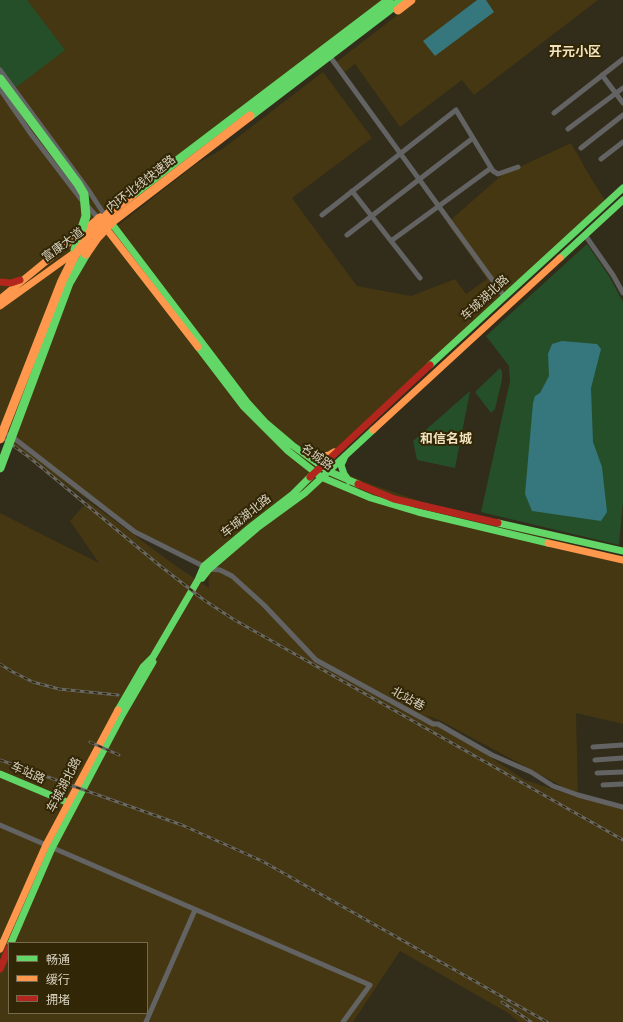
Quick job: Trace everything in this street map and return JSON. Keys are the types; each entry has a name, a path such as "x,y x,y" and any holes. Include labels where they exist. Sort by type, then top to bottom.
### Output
{"main road":[{"path":"345,38 381,0"},
{"name":"内环北线快速路","path":"0,468 69,283 97,238 113,221 345,38 389,0"},
{"name":"内环北线快速路","path":"0,439 62,281 75,255 84,242 110,212 345,38 406,0"},
{"path":"0,79 84,194 86,216 68,269"},
{"name":"车城湖北路","path":"342,452 504,296 623,188"},
{"name":"富康大道","path":"4,298 24,279 132,192"},
{"name":"车城湖北路","path":"0,949 68,804 114,716 143,667 153,658 206,568 253,525 293,494 305,482 321,471 623,200"},
{"name":"富康大道","path":"4,298 109,227 140,203"},
{"name":"名城路","path":"101,216 247,402 266,423 303,458 333,482 371,498 418,512 623,560"},
{"path":"0,282 11,283 24,279"},
{"path":"0,286 4,298"},
{"path":"305,482 307,475 303,458 342,452 341,464 344,474 349,481"},
{"name":"名城路","path":"321,471 394,499 623,551"},
{"name":"车城湖北路","path":"11,942 49,847 206,568 305,493 321,471"},
{"path":"257,528 261,528 319,485 326,482 333,482"},
{"name":"车站路","path":"0,774 68,804"},
{"path":"0,969 8,950"}],"street":[{"path":"331,58 504,296"},
{"path":"554,113 623,59"},
{"path":"0,70 89,191 101,216"},
{"path":"602,75 623,103"},
{"path":"568,130 623,88"},
{"path":"0,89 80,198 101,216"},
{"path":"322,215 456,110 493,172 498,174 518,168"},
{"path":"581,148 623,116"},
{"path":"346,235 420,180 473,138"},
{"path":"601,159 623,142"},
{"path":"391,241 491,168"},
{"path":"352,191 420,278"},
{"path":"585,235 613,275 623,293"},
{"name":"北站巷","path":"0,430 16,439 135,532 206,568 220,570 232,576 241,583 316,660 433,724 438,724 492,755 531,772 553,786 578,796 623,807"},
{"path":"593,747 623,745"},
{"path":"594,760 623,758"},
{"path":"597,773 623,772"},
{"path":"603,785 623,784"},
{"path":"0,825 370,985 343,1022"},
{"path":"146,1022 195,910"}],"shaded area":[{"path":"0,0 384,0 98,218 202,342 116,227 196,164 221,150 323,72 372,138 292,198 357,286 411,296 455,279 466,294 487,279 447,223 502,175 571,143 607,203 329,455 310,453 327,466 373,485 461,515 623,558 623,724 576,713 578,795 439,720 426,715 525,780 573,796 623,808 623,1022 519,1022 508,1013 400,951 353,1022 0,1022 0,513 99,563 70,521 88,501 176,566 209,588 208,569 135,532 0,439"},
{"path":"417,0 598,0 474,95 462,80 400,127 355,64 342,74 335,63"}],"green space":[{"path":"0,0 27,0 65,50 14,89 0,70"},
{"path":"587,244 609,276 623,302 623,501 619,545 481,512 510,381 509,366 486,336"},
{"path":"500,368 502,371 502,380 495,409 491,413 475,392"},
{"path":"470,391 455,468 417,460 413,441"}],"water":[{"path":"477,0 486,0 494,12 435,56 423,41"},
{"path":"562,341 597,344 601,349 591,388 593,442 602,467 607,512 601,521 532,511 525,494 533,403 535,396 540,393 549,376 548,354 552,344"}],"railway":[{"path":"0,436 29,457 159,565 204,600 233,619 623,840"},
{"path":"0,664 33,682 59,689 118,695"},
{"path":"90,742 119,755"},
{"path":"0,760 182,825 262,861 547,1022"},
{"path":"502,1002 531,1022"}],"traffic: fast":[{"path":"132,195 389,0"},
{"path":"250,116 402,0"},
{"path":"0,79 84,194 86,216 75,250"},
{"path":"430,365 623,188"},
{"path":"560,258 623,200"},
{"path":"109,220 247,402 266,423 292,445 328,471 358,484"},
{"path":"0,468 69,283 86,254"},
{"path":"198,347 243,406 288,451 321,477 371,498 418,512 548,543"},
{"path":"202,578 209,569 257,528 305,493 373,430"},
{"path":"345,456 341,465 344,474 349,481"},
{"path":"118,710 143,667 153,657 198,580 204,566 293,494 310,477"},
{"path":"498,523 623,551"},
{"path":"11,942 52,848 121,717 153,662"},
{"path":"0,774 69,803"}],"traffic: slow":[{"path":"398,10 411,0"},
{"path":"86,254 97,238 113,221 250,116"},
{"path":"0,439 62,281 75,255 110,212 132,195"},
{"path":"0,299 100,217"},
{"path":"98,218 198,347"},
{"path":"0,306 78,250"},
{"path":"373,430 560,258"},
{"path":"307,454 318,457 329,455 334,452"},
{"path":"548,543 623,560"},
{"path":"0,949 46,845 118,710"}],"traffic: jam":[{"path":"0,282 11,283 20,280"},
{"path":"310,477 430,365"},
{"path":"358,484 394,499 498,523"},
{"path":"0,969 8,950"}],"district":[{"name":"开元小区","path":"575,52"},
{"name":"和信名城","path":"446,439"}]}
